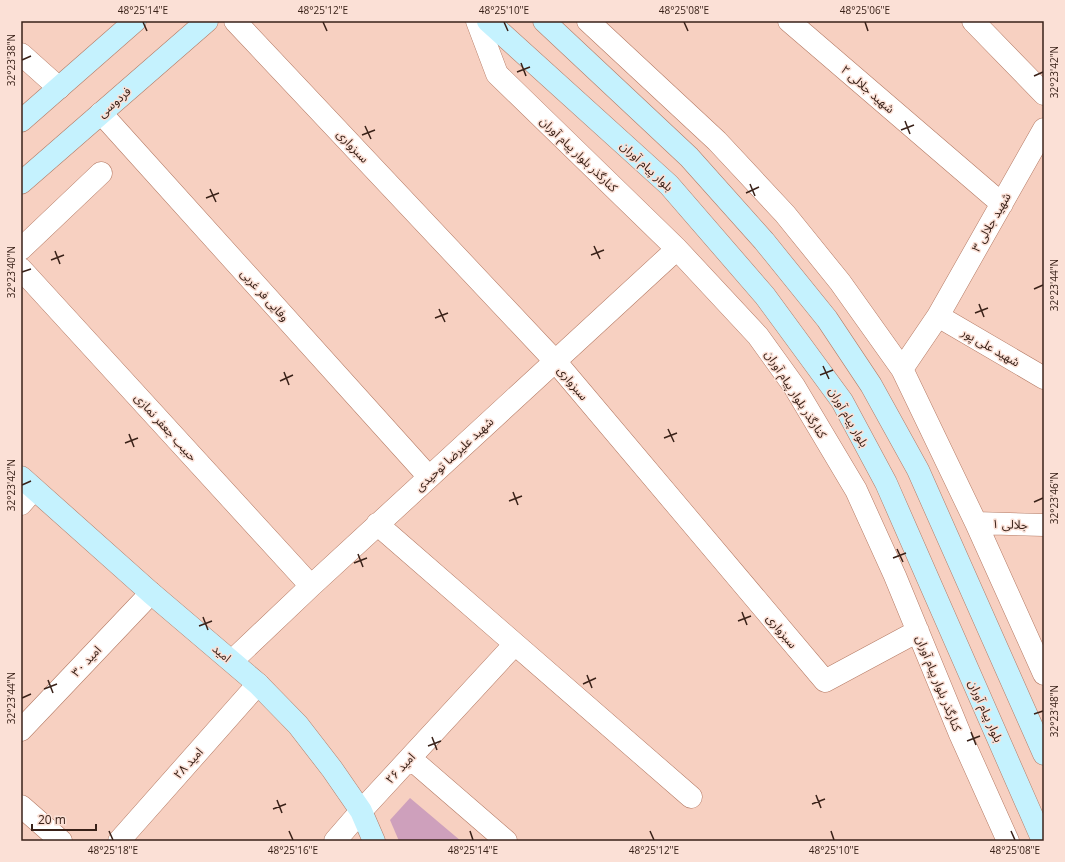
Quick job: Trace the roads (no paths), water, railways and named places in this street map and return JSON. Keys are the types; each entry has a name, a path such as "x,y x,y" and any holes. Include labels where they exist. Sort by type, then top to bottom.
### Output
{"main road":[{"path":"21,121 135,21"},
{"name":"فردوسی","path":"21,183 207,21"},
{"name":"بلوار پیام آوران","path":"488,21 669,185 765,296 842,401 886,483 1043,841"},
{"path":"544,21 689,157 764,241 827,319 872,385 918,470 1044,754"},
{"name":"امید","path":"26,490 258,684 298,725 332,769 361,811 374,841"}],"street":[{"name":"سبزواری","path":"235,21 555,361 825,681 918,631"},
{"name":"کنارگذر بلوار پیام آوران","path":"477,21 496,74 678,249 758,336 794,386 856,490 895,576 960,734 1008,841"},
{"path":"588,21 717,141 785,214 840,282 902,369 976,523 1044,674"},
{"name":"شهید جلالی ۲","path":"789,21 1002,204"},
{"path":"972,21 1044,94"},
{"path":"21,54 59,88"},
{"name":"وفایی فر غربی","path":"101,113 429,477"},
{"name":"شهید جلالی ۳","path":"902,369 938,316 1044,129"},
{"path":"21,249 101,173"},
{"name":"شهید علیرضا توحیدی","path":"232,661 377,524 678,249"},
{"name":"حبیب جعفر نمازی","path":"21,268 310,586"},
{"name":"شهید علی پور","path":"938,316 1044,378"},
{"name":"جلالی ۱","path":"976,523 1044,525"},
{"path":"377,524 691,797"},
{"name":"امید ۳۰","path":"21,730 150,593"},
{"name":"امید ۲۶","path":"335,841 515,644"},
{"name":"امید ۲۸","path":"119,841 258,684"},
{"path":"410,758 506,841"},
{"path":"21,806 61,841"}]}
